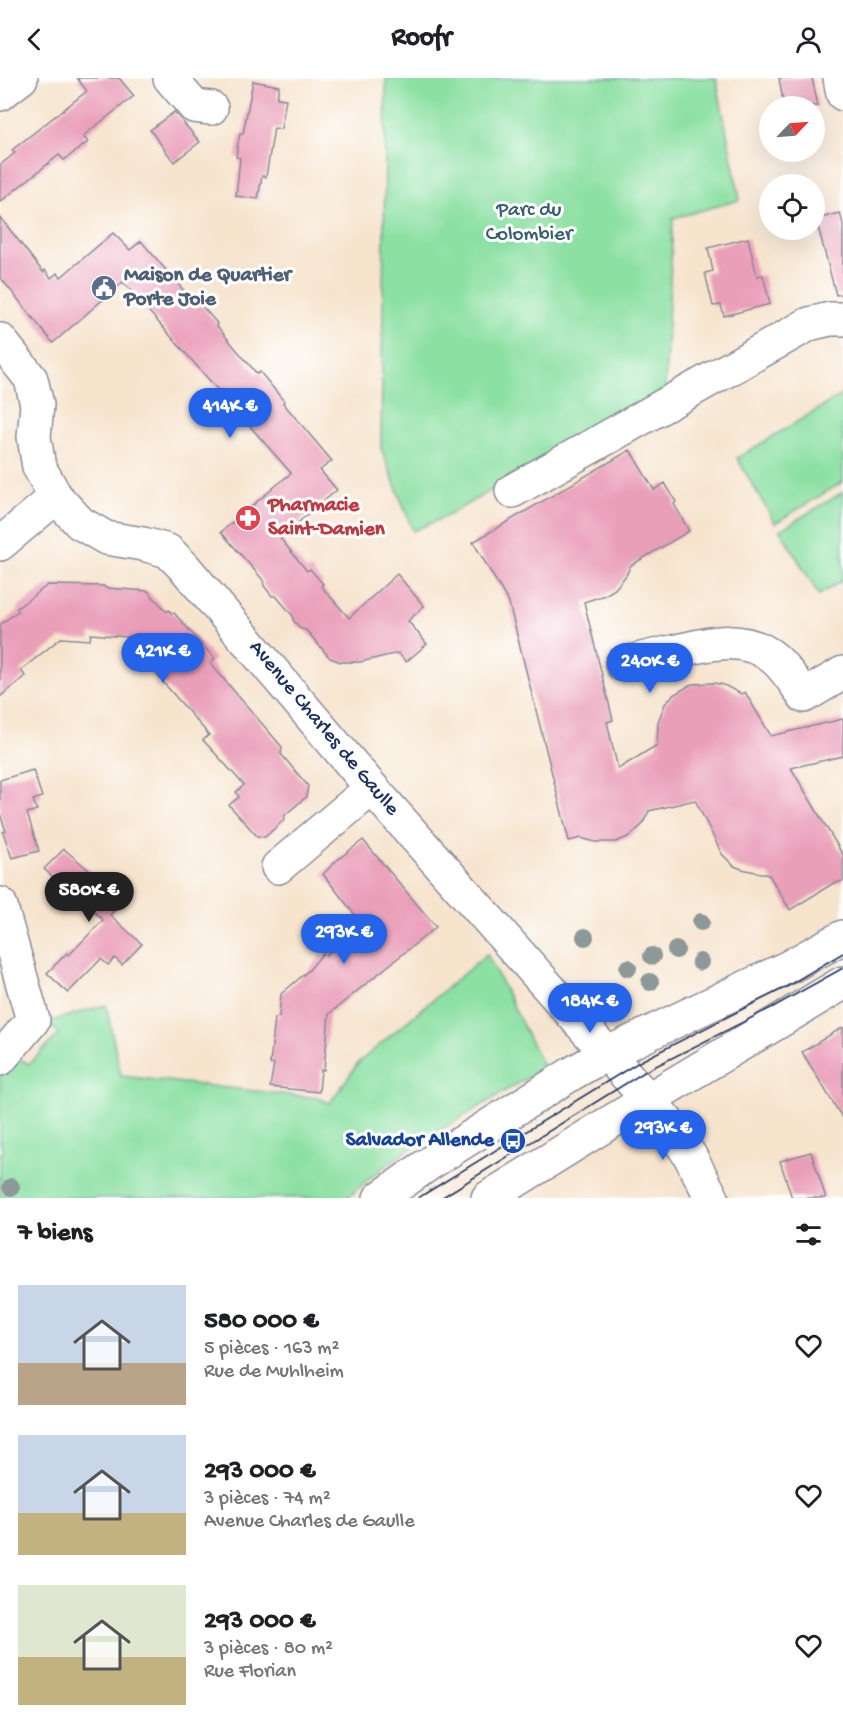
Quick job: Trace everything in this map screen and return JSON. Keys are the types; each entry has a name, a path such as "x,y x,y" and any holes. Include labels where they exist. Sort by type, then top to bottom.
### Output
{"street":[{"path":"0,94 21,78"},
{"path":"170,78 194,106 211,108"},
{"path":"840,78 843,94"},
{"path":"512,491 809,324 830,319 843,319"},
{"name":"Avenue Charles de Gaulle","path":"0,340 31,379 37,405 34,437 39,466 56,498 81,523 106,538 168,551 186,568 372,788 666,1120 690,1156 712,1198"},
{"path":"0,544 56,498"},
{"path":"622,664 716,642 734,642 755,648 773,658 789,673 804,696 843,673"},
{"path":"278,867 372,788"},
{"path":"0,904 33,1020 0,1059"},
{"path":"380,1198 430,1162 606,1054 787,968 843,937"},
{"path":"488,1198 843,983"}],"green space":[{"name":"Parc du Colombier","path":"386,78 716,78 740,200 673,218 665,389 447,516 413,531 381,448"},
{"path":"843,394 843,482 775,523 737,458"},
{"path":"843,492 843,580 819,595 780,530"},
{"path":"487,954 544,1068 402,1155 348,1198 0,1198 0,1153 3,1152 0,1143 0,1072 14,1056 29,1064 59,1034 47,1022 106,1005 121,1076 318,1098 330,1103 358,1063"}],"building":[{"path":"77,78 119,78 134,96 83,136 88,142 64,160 59,155 0,202 0,165 15,153 12,150 87,91"},
{"path":"779,78 812,78 816,96 782,96"},
{"path":"253,81 279,86 277,98 286,99 281,129 274,128 266,177 262,176 258,199 236,196 240,158 236,157 238,143 240,134 243,134"},
{"path":"174,112 200,142 174,162 150,130"},
{"path":"840,213 843,224 843,294 836,295 822,240 825,240 825,217"},
{"path":"0,217 43,272 45,270 51,278 57,273 61,277 113,233 130,250 141,241 190,298 193,296 217,323 216,325 257,374 260,372 332,461 320,470 337,490 280,538 307,571 310,569 323,584 321,586 349,618 397,574 424,606 408,621 427,644 406,662 398,653 360,662 341,662 330,658 306,630 301,629 293,620 293,616 276,596 272,596 264,586 263,580 221,532 291,473 123,282 53,343 0,277"},
{"path":"748,238 757,276 763,275 770,304 724,316 721,305 713,306 705,273 713,271 708,248"},
{"path":"630,450 654,490 665,483 689,531 630,566 627,574 615,589 584,602 613,720 607,722 618,769 657,745 658,722 665,704 673,695 692,684 714,683 724,685 741,694 745,692 771,736 843,719 843,756 791,768 843,855 843,881 832,884 790,910 769,875 734,866 722,854 695,800 649,811 642,825 630,836 616,842 595,842 581,838 569,841 509,603 473,542"},
{"path":"48,585 104,586 105,588 148,591 167,612 169,610 172,614 174,613 215,659 210,663 282,747 281,754 308,786 306,797 265,837 257,836 229,805 239,797 236,792 244,785 203,740 209,735 127,637 91,634 90,640 61,638 21,670 25,676 0,697 0,625 18,611 17,608"},
{"path":"33,770 42,797 33,800 37,810 27,813 39,851 12,858 3,832 6,831 0,814 0,780"},
{"path":"363,840 436,927 329,1014 324,1070 321,1070 319,1092 270,1087 274,1064 270,1064 275,1018 279,1017 281,994 309,970 323,953 326,955 362,924 323,874"},
{"path":"64,849 123,901 110,915 142,944 122,965 115,958 108,965 101,959 68,993 47,973 67,953 69,955 103,920 75,894 71,899 52,886 55,879 44,869"},
{"path":"843,1027 843,1119 802,1052"},
{"path":"811,1152 826,1198 792,1198 780,1161"}],"tram line":[{"path":"418,1198 639,1062 784,988 843,953"},
{"path":"441,1198 646,1071 773,1007 843,968"}],"place":[{"name":"Maison de Quartier Porte Joie","path":"104,288"},
{"name":"Pharmacie Saint-Damien","path":"248,518"},
{"name":"Salvador Allende","path":"513,1141"}]}
